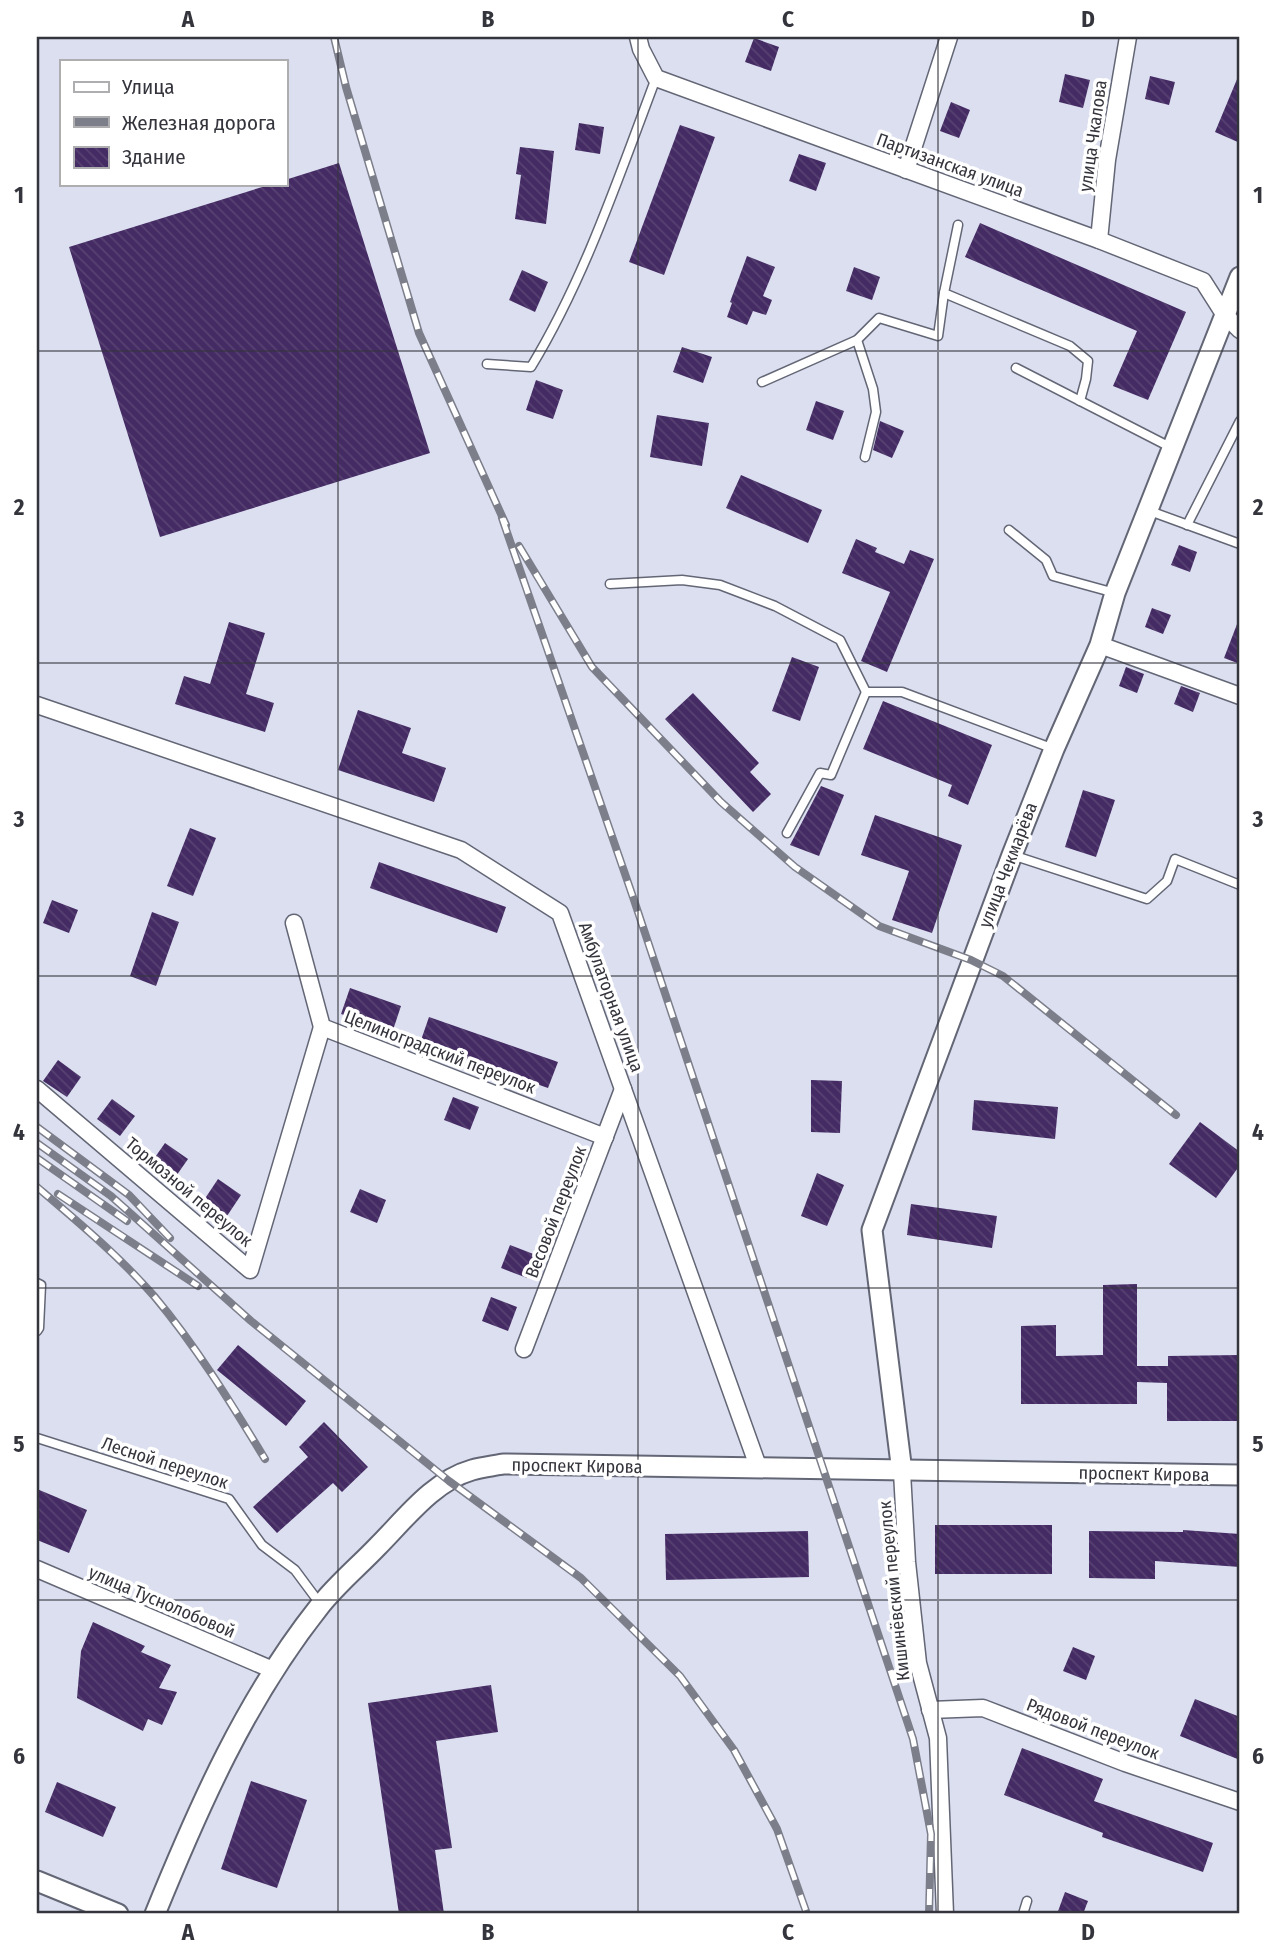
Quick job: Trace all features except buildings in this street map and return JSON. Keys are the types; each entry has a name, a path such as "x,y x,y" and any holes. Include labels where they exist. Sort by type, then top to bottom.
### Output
{"street":[{"path":"906,170 949,37"},
{"name":"улица Чкалова","path":"1099,240 1107,160 1128,37"},
{"path":"639,43 656,78"},
{"name":"Партизанская улица","path":"656,78 1099,240 1203,281 1224,314 1240,330"},
{"name":"улица Чекмарёва","path":"902,1472 872,1230 1012,855 1054,749 1100,645 1115,593 1240,277"},
{"path":"1100,645 1240,696"},
{"name":"Амбулаторная улица","path":"37,705 461,850 560,913 759,1469"},
{"name":"Целиноградский переулок","path":"294,923 322,1027 605,1137"},
{"name":"Тормозной переулок","path":"37,1089 250,1270 322,1027"},
{"name":"Весовой переулок","path":"524,1349 623,1089"},
{"name":"проспект Кирова","path":"155,1914 192,1823 219,1767 273,1670 321,1605 424,1499 449,1481 471,1470 503,1464 1240,1475"},
{"name":"Кишинёвский переулок","path":"902,1472 907,1562 918,1663 939,1738 945,1914"},
{"name":"улица Туснолобовой","path":"37,1569 273,1670"},
{"name":"Рядовой переулок","path":"929,1710 984,1708 1125,1763 1240,1802"},
{"path":"37,1881 118,1914"}],"lane":[{"path":"487,364 531,367 550,336 600,225 656,78"},
{"path":"762,382 857,340 879,318 938,336 958,225"},
{"path":"944,293 1070,346 1088,361 1080,401"},
{"path":"857,340 873,389 876,412 865,457"},
{"path":"1016,368 1172,448"},
{"path":"1187,525 1240,421"},
{"path":"1147,510 1240,544"},
{"path":"1009,530 1046,560 1054,576 1115,593"},
{"path":"610,584 682,580 720,585 775,606 840,639 866,692 831,775 820,773 788,833"},
{"path":"866,692 902,692 1054,749"},
{"path":"1012,855 1147,899 1167,881 1175,859 1240,884"},
{"path":"37,1283 41,1285 37,1331"},
{"name":"Лесной переулок","path":"37,1438 229,1499 262,1545 295,1570 321,1605"},
{"path":"1023,1914 1027,1901"}],"railway":[{"path":"334,37 346,87 419,333 506,525"},
{"path":"502,518 634,900 913,1739 931,1834 929,1914"},
{"path":"519,546 592,667 721,802 795,867 879,926 971,960 1003,976 1176,1115"},
{"path":"37,1127 129,1195 170,1238"},
{"path":"37,1143 111,1196 251,1321 449,1481 581,1578 680,1676 734,1750 777,1829 807,1914"},
{"path":"37,1158 127,1221"},
{"path":"37,1187 112,1253 154,1296 199,1355 265,1459"},
{"path":"58,1194 198,1286"}]}
